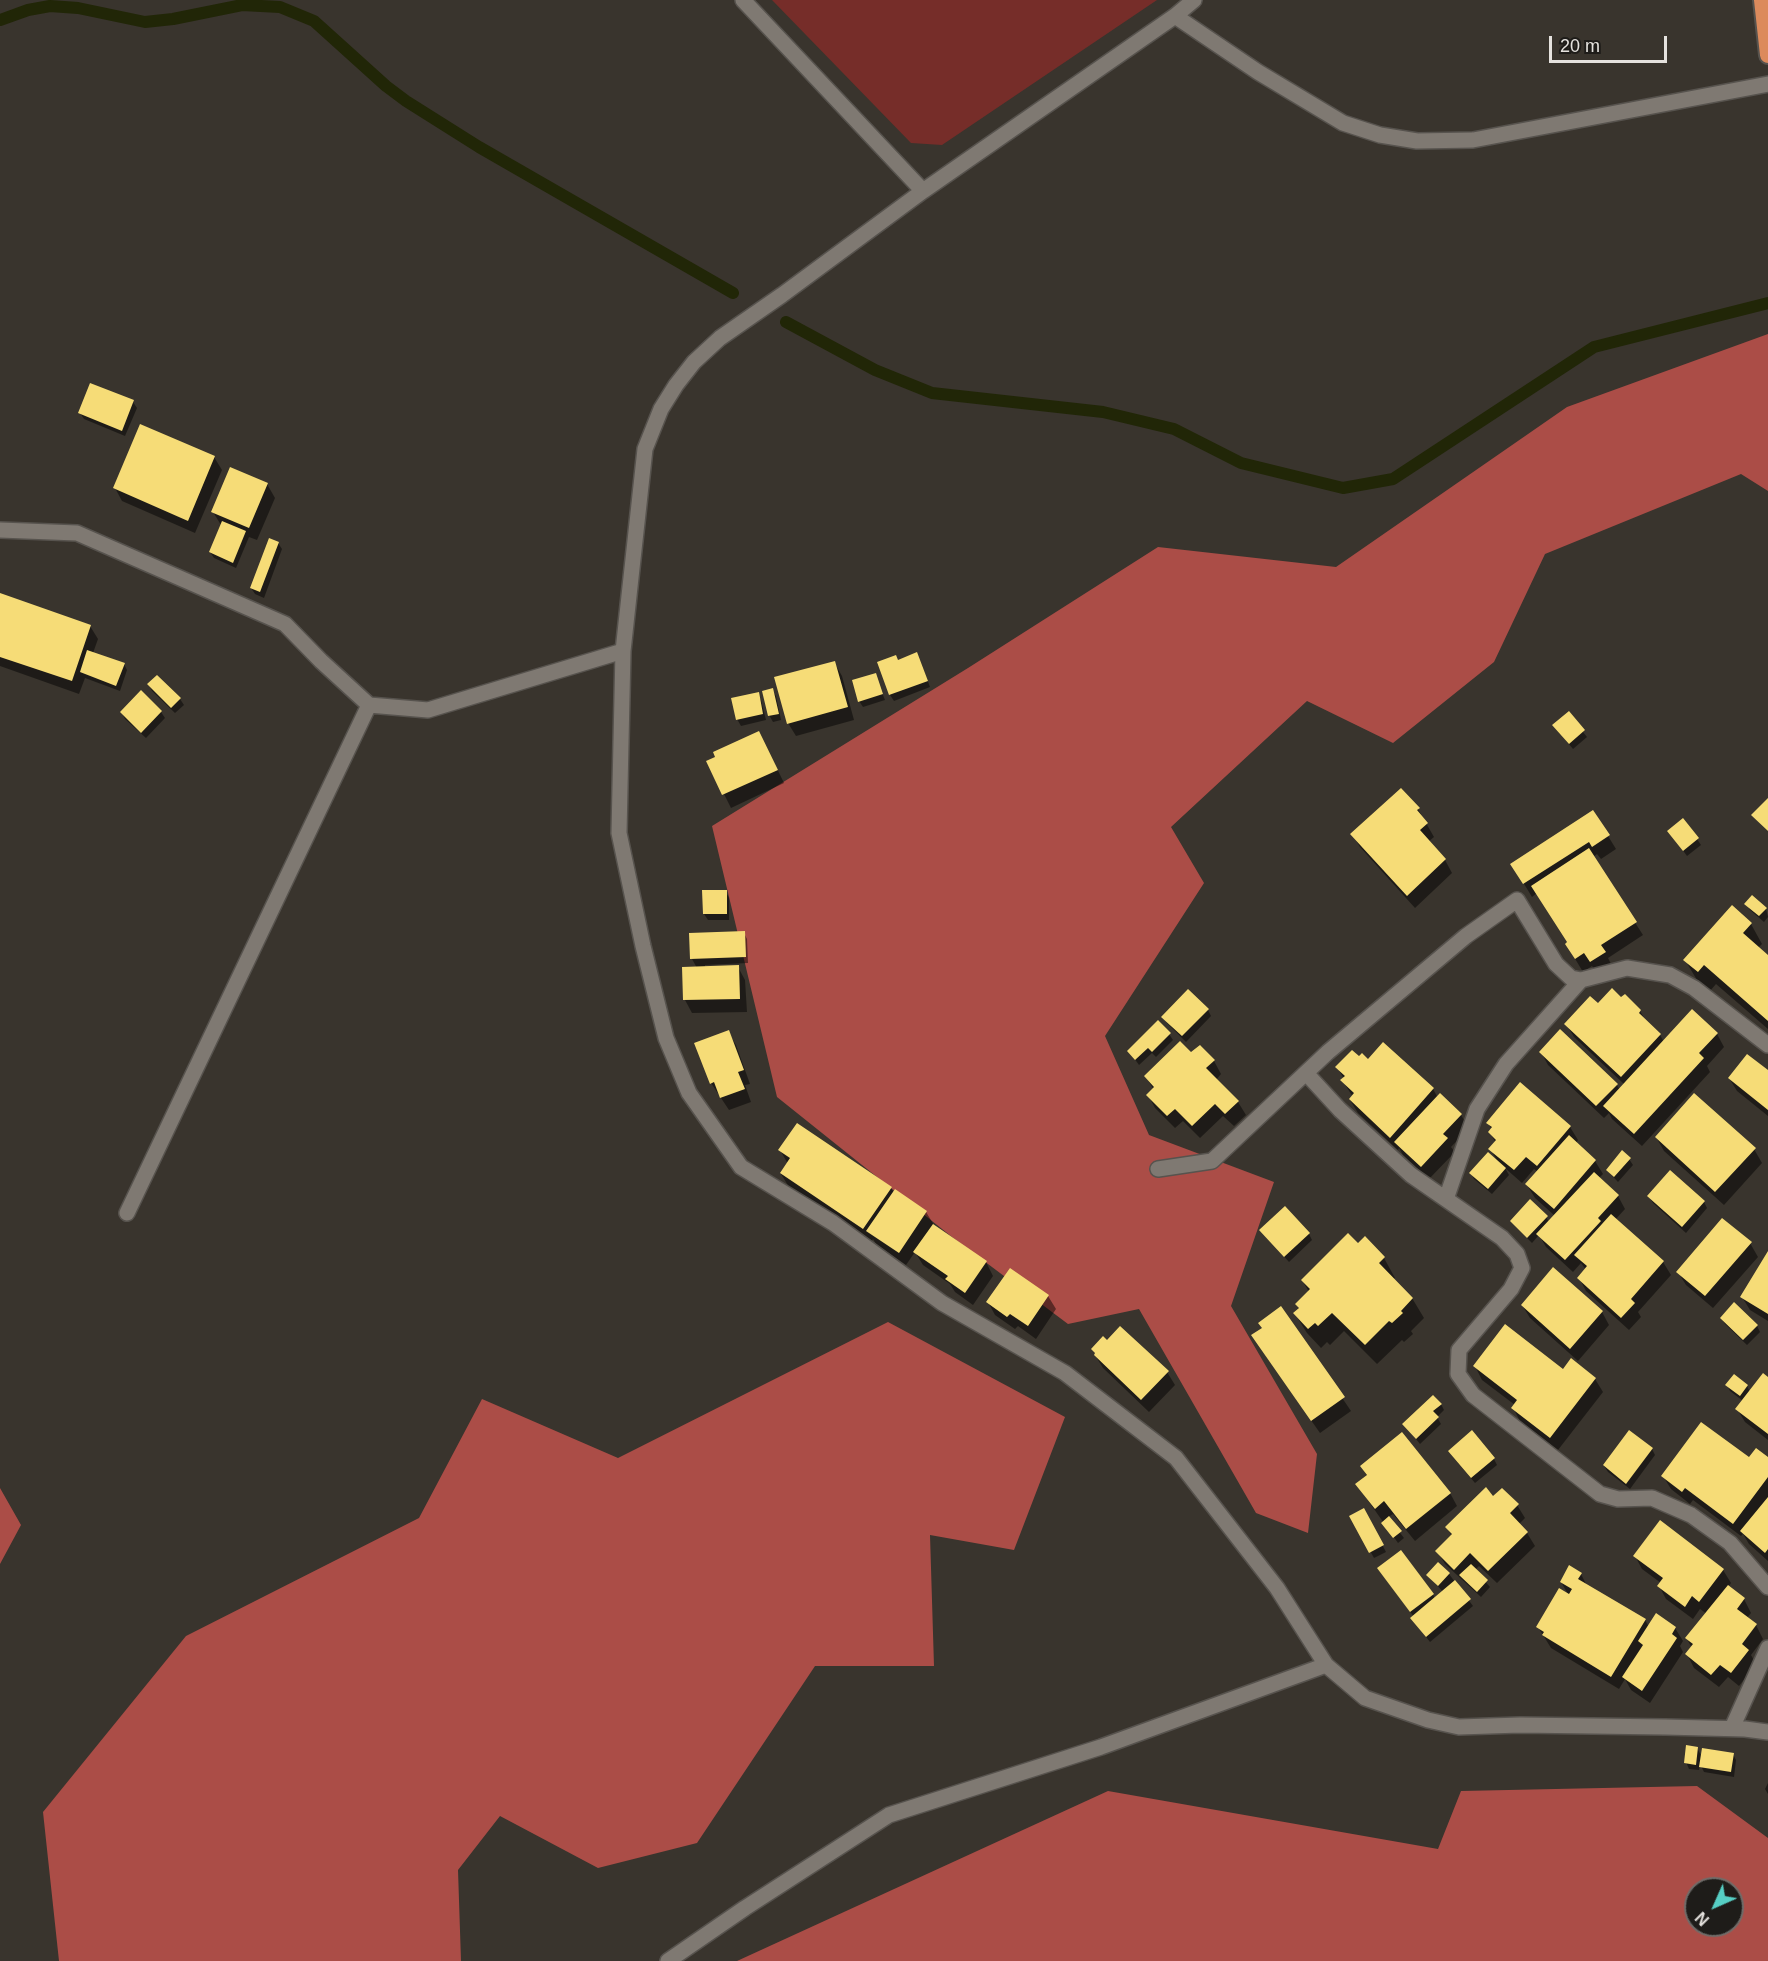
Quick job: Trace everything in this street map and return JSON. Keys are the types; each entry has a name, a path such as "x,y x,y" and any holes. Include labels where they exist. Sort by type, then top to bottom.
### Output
{"highway":[{"path":"1762,0 1768,55"}],"street":[{"path":"743,0 923,191"},
{"path":"1194,0 923,191 720,338 694,362 661,409 645,449 623,651 619,833 643,946 666,1038 689,1093 741,1167 833,1223 942,1303 1065,1373 1176,1458 1277,1588 1326,1665 1365,1698 1428,1720 1459,1727 1520,1725 1732,1728 1768,1732"},
{"path":"1174,16 1258,72 1343,123 1380,135 1417,141 1473,140 1768,84"},
{"path":"0,530 77,533 285,624 369,705 428,710 623,651"},
{"path":"127,1213 369,705"},
{"path":"1158,1169 1212,1161 1328,1052 1466,936 1517,900 1556,964 1571,978 1581,980 1627,968 1670,975 1694,988 1768,1045"},
{"path":"1446,1199 1477,1109 1506,1064 1581,980"},
{"path":"1305,1073 1340,1110 1411,1174 1502,1238 1517,1254 1522,1268 1511,1289 1459,1350 1458,1374 1473,1395 1600,1494 1618,1498 1652,1498 1691,1515 1730,1544 1768,1587"},
{"path":"1732,1728 1768,1648"},
{"path":"668,1961 889,1815 1101,1747 1326,1665"}],"shaded area":[{"path":"772,0 1157,0 942,145 911,143"},
{"path":"1768,334 1768,491 1741,474 1545,554 1494,662 1393,743 1307,701 1171,827 1204,883 1105,1036 1149,1135 1274,1182 1231,1306 1317,1454 1308,1533 1256,1513 1139,1309 1068,1324 952,1237 777,1097 712,826 968,668 1158,547 1336,567 1567,407"},
{"path":"888,1322 1065,1417 1014,1550 930,1535 934,1666 815,1666 697,1843 598,1868 500,1816 458,1870 461,1961 59,1961 43,1812 186,1636 419,1518 482,1399 618,1458"},
{"path":"0,1488 21,1525 0,1564"},
{"path":"1697,1786 1768,1838 1768,1961 737,1961 1108,1791 1438,1849 1461,1791"}],"building":[{"path":"90,383 134,400 122,431 78,413"},
{"path":"140,424 215,456 188,521 113,488"},
{"path":"230,467 268,483 249,528 211,512"},
{"path":"222,521 246,531 233,563 209,552"},
{"path":"269,538 279,542 260,592 250,588"},
{"path":"0,593 91,625 72,681 0,657"},
{"path":"87,650 125,663 116,686 80,672"},
{"path":"917,652 928,681 889,695 877,662 896,655 898,660"},
{"path":"835,661 848,707 787,724 774,677"},
{"path":"876,673 883,694 858,702 852,680"},
{"path":"157,675 181,698 171,708 147,684"},
{"path":"773,688 779,714 768,716 762,691"},
{"path":"141,690 162,711 141,733 120,712"},
{"path":"759,692 763,714 736,720 731,698"},
{"path":"1569,711 1585,730 1569,744 1552,725"},
{"path":"759,731 778,770 722,795 706,761 715,757 713,752"},
{"path":"1401,788 1420,808 1417,810 1428,823 1420,830 1446,859 1407,896 1350,834"},
{"path":"1768,798 1768,831 1751,815"},
{"path":"1593,810 1610,835 1592,847 1589,842 1523,884 1510,864"},
{"path":"1683,818 1699,838 1683,851 1667,831"},
{"path":"1589,848 1637,922 1601,945 1606,952 1590,962 1584,953 1575,959 1565,944 1567,942 1531,886"},
{"path":"702,890 727,890 727,914 703,914"},
{"path":"1752,895 1767,908 1759,916 1744,904"},
{"path":"1732,905 1752,923 1743,933 1768,955 1768,1021 1704,965 1698,972 1683,960"},
{"path":"745,931 746,957 690,959 689,933"},
{"path":"739,965 740,999 683,1000 682,967"},
{"path":"1612,988 1621,997 1625,994 1641,1010 1639,1013 1661,1034 1621,1077 1564,1024 1590,996 1598,1003"},
{"path":"1188,989 1209,1009 1182,1036 1161,1017"},
{"path":"1692,1009 1718,1033 1699,1053 1704,1058 1634,1134 1603,1106"},
{"path":"1158,1020 1171,1033 1152,1052 1148,1048 1135,1060 1127,1051"},
{"path":"1560,1029 1618,1084 1596,1106 1539,1052"},
{"path":"729,1030 744,1070 738,1072 745,1089 720,1098 714,1082 710,1084 694,1043"},
{"path":"1180,1041 1191,1052 1200,1045 1215,1060 1206,1068 1239,1101 1225,1114 1215,1104 1192,1126 1175,1109 1167,1116 1146,1095 1154,1087 1144,1076"},
{"path":"1383,1042 1434,1088 1390,1138 1349,1099 1354,1093 1340,1080 1345,1076 1335,1067 1352,1050 1359,1056 1362,1053 1368,1059"},
{"path":"1747,1054 1768,1070 1768,1110 1728,1078"},
{"path":"1520,1082 1571,1126 1537,1166 1526,1157 1514,1170 1488,1149 1496,1140 1488,1132 1492,1127 1486,1123"},
{"path":"1440,1093 1462,1114 1443,1134 1448,1138 1421,1167 1394,1142"},
{"path":"1694,1093 1756,1148 1715,1192 1655,1137"},
{"path":"797,1123 892,1187 863,1229 780,1173 790,1158 778,1150"},
{"path":"1569,1135 1596,1160 1554,1209 1525,1184"},
{"path":"1622,1150 1631,1158 1614,1177 1606,1170"},
{"path":"1488,1152 1506,1168 1488,1189 1469,1173"},
{"path":"1670,1170 1705,1201 1682,1227 1647,1196"},
{"path":"1594,1172 1619,1195 1598,1218 1601,1221 1565,1260 1536,1234"},
{"path":"895,1189 927,1211 899,1253 866,1231"},
{"path":"1530,1199 1548,1216 1527,1238 1510,1221"},
{"path":"1285,1206 1310,1233 1284,1257 1259,1230"},
{"path":"1611,1214 1664,1261 1631,1299 1635,1303 1621,1318 1577,1278 1587,1266 1574,1255"},
{"path":"1722,1218 1752,1242 1705,1296 1676,1272"},
{"path":"933,1224 987,1261 965,1293 945,1279 948,1276 913,1252"},
{"path":"1348,1233 1358,1243 1365,1236 1385,1257 1379,1263 1413,1298 1401,1311 1403,1313 1392,1323 1389,1321 1365,1345 1332,1313 1318,1326 1315,1323 1308,1329 1293,1313 1299,1308 1295,1304 1310,1289 1301,1280"},
{"path":"1768,1251 1768,1314 1740,1297"},
{"path":"1553,1267 1603,1311 1570,1349 1521,1305"},
{"path":"1010,1268 1049,1295 1028,1326 1010,1314 1007,1317 986,1302"},
{"path":"1734,1302 1758,1325 1743,1340 1720,1318"},
{"path":"1281,1306 1345,1397 1311,1421 1251,1335 1262,1328 1258,1323"},
{"path":"1505,1324 1563,1369 1571,1358 1596,1378 1550,1438 1511,1408 1517,1400 1473,1366"},
{"path":"1120,1326 1169,1371 1141,1400 1094,1355 1091,1349 1103,1336 1107,1340"},
{"path":"1763,1373 1768,1377 1768,1434 1735,1409"},
{"path":"1734,1374 1748,1385 1740,1396 1725,1385"},
{"path":"1433,1395 1442,1404 1433,1411 1439,1417 1416,1439 1402,1424"},
{"path":"1701,1422 1749,1457 1756,1448 1768,1457 1768,1477 1733,1524 1685,1488 1682,1492 1661,1476"},
{"path":"1472,1430 1495,1458 1471,1478 1448,1451"},
{"path":"1629,1430 1653,1448 1626,1484 1603,1465"},
{"path":"1402,1432 1451,1493 1406,1529 1384,1501 1375,1509 1355,1484 1367,1475 1360,1466"},
{"path":"1486,1487 1493,1496 1502,1488 1519,1504 1510,1513 1528,1532 1488,1571 1470,1553 1454,1570 1435,1551 1452,1534 1445,1527"},
{"path":"1768,1497 1768,1549 1765,1553 1740,1531"},
{"path":"1364,1508 1384,1545 1369,1553 1349,1516"},
{"path":"1389,1516 1402,1531 1393,1538 1381,1523"},
{"path":"1660,1520 1724,1569 1699,1602 1692,1596 1685,1607 1657,1586 1663,1578 1633,1556"},
{"path":"1401,1550 1434,1594 1410,1612 1377,1568"},
{"path":"1438,1562 1450,1573 1438,1586 1426,1575"},
{"path":"1471,1564 1488,1580 1477,1592 1459,1575"},
{"path":"1569,1565 1582,1573 1578,1579 1646,1619 1611,1677 1542,1635 1544,1632 1536,1627 1559,1588 1569,1594 1572,1589 1560,1582"},
{"path":"1455,1580 1471,1599 1426,1637 1410,1618"},
{"path":"1728,1585 1745,1598 1737,1609 1757,1624 1742,1644 1749,1650 1731,1673 1720,1665 1711,1675 1685,1654 1693,1644 1685,1638"},
{"path":"1656,1613 1676,1627 1672,1634 1677,1638 1642,1691 1622,1677 1643,1645 1638,1641"},
{"path":"1686,1745 1698,1747 1696,1765 1684,1763"},
{"path":"1702,1748 1734,1753 1731,1772 1699,1767"}],"waterway":[{"path":"0,20 28,10 50,6 78,8 145,22 173,19 242,5 280,7 314,21 386,86 406,101 479,147 733,293"},
{"path":"786,322 875,370 932,393 1103,412 1174,429 1241,463 1343,488 1393,479 1594,347 1768,303"}]}
